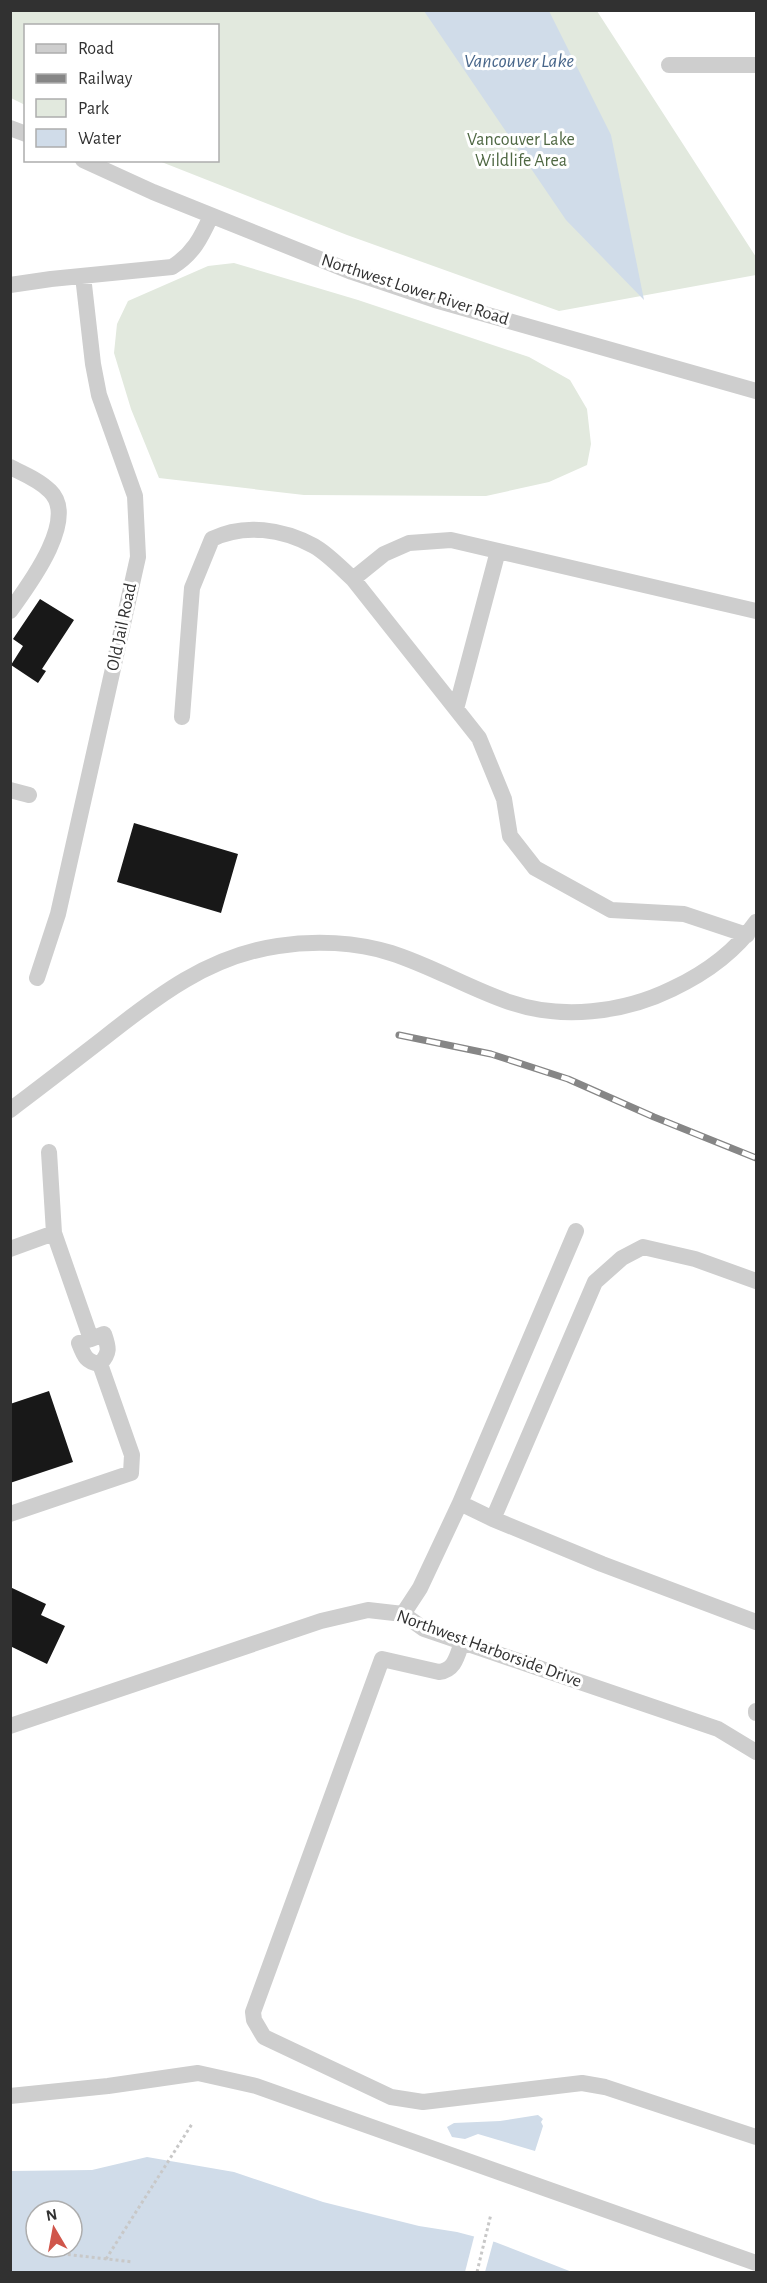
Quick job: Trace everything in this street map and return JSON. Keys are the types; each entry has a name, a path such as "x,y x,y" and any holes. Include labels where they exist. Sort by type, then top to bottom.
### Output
{"street":[{"path":"669,65 756,65"},
{"name":"Northwest Lower River Road","path":"88,162 211,216 352,272 424,296 756,391"},
{"path":"10,285 172,267 186,258 199,242 211,216"},
{"name":"Old Jail Road","path":"37,978 58,914 138,557 135,496 99,395 93,364 83,276"},
{"path":"10,467 32,478 52,492 60,509 60,519 53,543 10,611"},
{"path":"10,1110 155,998 197,972 252,951 303,943 330,943 388,952 417,962 511,1003 571,1012 606,1010 662,994 730,954 752,929 684,914 611,910 536,868 510,836 504,799 479,738 353,579 316,547 280,532 244,529 223,534 212,540 192,588 182,717"},
{"path":"353,579 384,554 409,543 452,540 756,612"},
{"path":"456,709 498,551"},
{"path":"10,790 29,795"},
{"path":"10,1514 131,1473 132,1455 100,1364 84,1357 79,1343 91,1339 54,1233 49,1152"},
{"path":"403,1614 420,1588 460,1503 576,1231"},
{"path":"10,1249 54,1233"},
{"path":"493,1519 595,1282 622,1258 643,1247 695,1259 756,1281"},
{"path":"460,1503 602,1564 756,1622"},
{"name":"Northwest Harborside Drive","path":"10,1726 321,1621 368,1610 403,1614 424,1629 718,1729 756,1752"},
{"path":"462,1642 453,1666 448,1671 439,1672 382,1659 253,2013 254,2020 264,2037 391,2097 423,2102 582,2083 605,2086 756,2137"},
{"path":"10,2096 108,2086 198,2073 210,2075 256,2086 756,2263"}],"path":[{"path":"106,2259 192,2124"},
{"path":"477,2272 491,2214"},
{"path":"84,2257 133,2262"}],"green space":[{"name":"Vancouver Lake Wildlife Area","path":"11,11 597,11 756,257 756,275 559,311 347,235 162,162 219,162 219,24 24,24 24,104 11,98"},
{"path":"234,263 358,300 529,357 570,380 587,409 591,444 587,465 549,482 486,496 304,495 159,478 131,409 114,353 117,324 128,301 208,266"}],"water":[{"name":"Vancouver Lake","path":"424,11 549,11 611,135 644,300 566,220"},
{"path":"538,2115 543,2119 541,2122 543,2126 535,2151 478,2134 465,2139 452,2137 447,2127 454,2123 500,2121"},
{"path":"147,2157 234,2172 323,2202 495,2242 572,2272 11,2272 10,2171 92,2170"}],"pier":[{"path":"475,2233 494,2239 485,2272 465,2272"}],"building":[{"path":"40,599 74,620 42,669 46,671 38,683 11,665 23,646 13,639"},
{"path":"134,823 238,854 221,913 117,882"},
{"path":"49,1391 73,1462 10,1483 10,1404"},
{"path":"10,1587 46,1604 41,1615 65,1626 47,1664 10,1646"}],"railway":[{"path":"399,1035 491,1054 568,1079 756,1158"}]}
